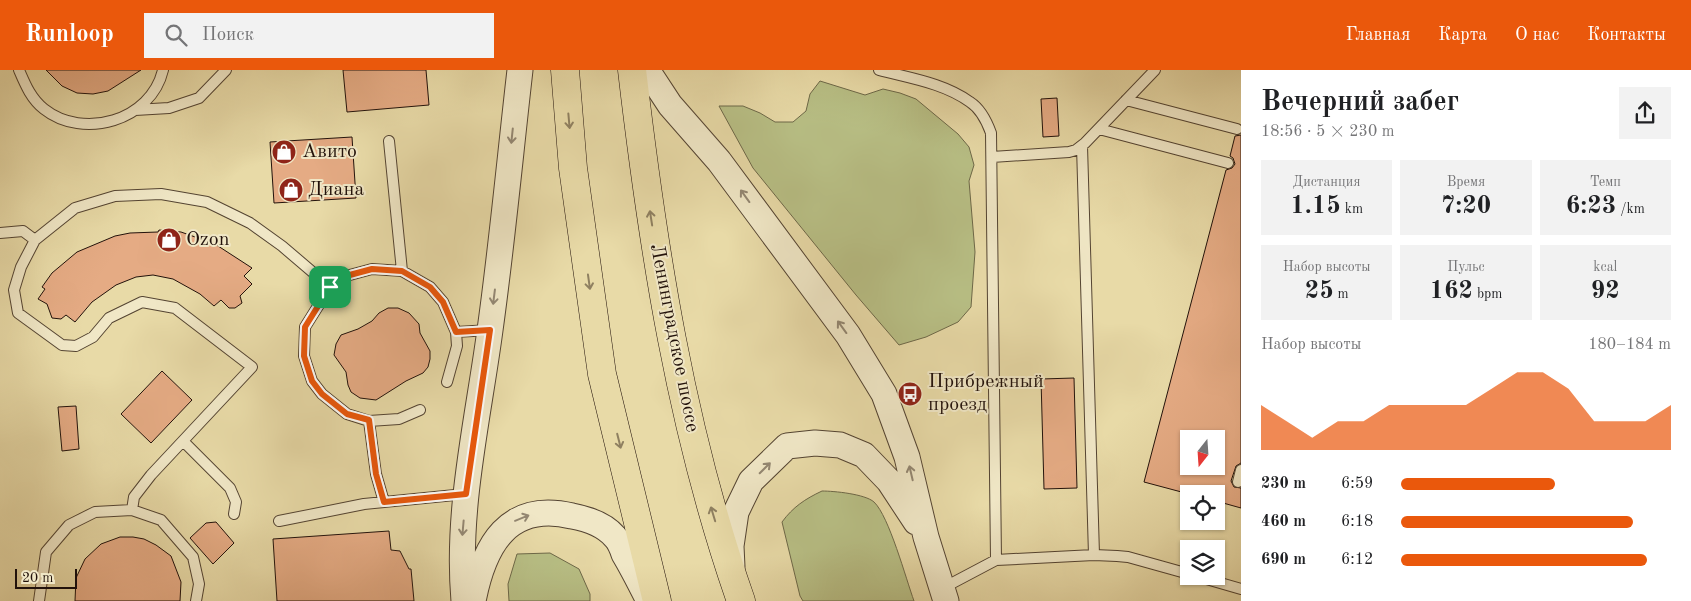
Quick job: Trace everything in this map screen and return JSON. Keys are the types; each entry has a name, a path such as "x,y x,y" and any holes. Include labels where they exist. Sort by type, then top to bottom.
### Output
{"main road":[{"path":"565,70 573,168 602,374 657,601"},
{"name":"Ленинградское шоссе","path":"632,70 646,190 668,324 705,488 737,589"}],"street":[{"path":"464,601 462,545 466,494 490,330 520,70"},
{"path":"647,70 670,105 720,161 848,335 884,394 907,457 926,537 945,594"},
{"path":"737,589 731,546 736,512 751,481 786,446 815,443 840,445 864,456 889,481 926,537"},
{"path":"473,601 476,584 493,542 514,521 536,512 555,512 595,522 616,537 649,601"}],"lane":[{"path":"19,70 28,92 44,109 65,120 89,126 113,122 135,110 151,95 162,76 163,70"},
{"path":"135,110 169,108 199,98 226,70"},
{"path":"879,70 943,88 971,102 985,118 991,133 996,560"},
{"path":"992,157 1069,152 1082,146 1155,70"},
{"path":"1126,100 1237,129"},
{"path":"1099,129 1228,163"},
{"path":"389,141 402,271"},
{"path":"1082,146 1094,555"},
{"path":"132,510 134,497 151,475 252,367 175,308 142,302 109,318 93,337 85,342 76,346 62,345 18,313 14,290 21,267 35,240 75,208 115,196 161,194 207,202 250,222 282,246 330,287"},
{"path":"0,233 23,230 35,240"},
{"path":"420,410 398,419 369,420 347,414 322,394 312,381 304,356 305,327 330,287 346,276 372,269 402,271 430,287 443,302 456,332 457,346 447,382"},
{"path":"456,332 490,330"},
{"path":"369,420 376,474 384,502"},
{"path":"182,441 230,488 236,502 234,514"},
{"path":"1238,482 1241,470"},
{"path":"278,521 364,504 466,494"},
{"path":"38,601 46,552 69,525 95,512 132,510 161,520 193,556 200,584 196,601"},
{"path":"945,594 996,560 1094,555 1128,557 1180,571"},
{"path":"1225,584 1241,589"}],"green space":[{"path":"820,81 865,95 883,89 916,99 958,134 969,147 974,165 969,181 975,252 971,307 958,322 926,337 899,345 753,168 719,106 743,106 775,122 793,122 806,111 810,94"},
{"path":"822,491 841,492 870,499 880,509 897,548 914,601 803,601 800,596 782,522 800,504"},
{"path":"550,553 579,569 590,594 590,601 509,601 508,584 517,554"}],"building":[{"path":"46,70 141,70 108,91 93,94 77,93 62,86"},
{"path":"343,70 426,70 429,105 347,112"},
{"path":"1057,98 1059,136 1043,137 1041,99"},
{"path":"1241,135 1241,463 1236,466 1231,481 1234,487 1241,488 1241,508 1225,504 1225,485 1180,485 1180,492 1144,482 1226,170 1232,168 1235,164 1230,156 1235,136"},
{"path":"352,137 356,198 274,203 270,142"},
{"path":"159,230 181,232 215,244 252,268 244,276 252,284 240,296 242,303 235,308 229,308 221,300 214,306 200,294 173,279 153,275 136,277 116,285 92,302 75,322 66,315 61,319 52,318 47,304 38,299 45,289 42,287 52,273 77,252 115,236 130,233 158,232"},
{"path":"388,308 398,308 409,313 419,324 420,333 430,351 428,367 423,373 406,381 376,400 360,398 351,392 346,372 334,355 336,344 341,335 358,329 372,321 379,313"},
{"path":"162,371 192,400 151,443 121,414"},
{"path":"1074,378 1077,488 1044,489 1041,379"},
{"path":"76,406 79,449 62,451 58,407"},
{"path":"216,522 234,543 213,564 190,538 206,523"},
{"path":"389,531 391,550 400,551 409,569 411,569 414,601 277,601 273,539"},
{"path":"120,537 144,539 171,556 181,582 180,601 75,601 76,578 85,559 101,544"}],"place":[{"name":"Авито","path":"284,152"},
{"name":"Диана","path":"291,190"},
{"name":"Ozon","path":"169,240"},
{"name":"Прибрежный проезд","path":"910,394"}],"route":[{"path":"372,269 402,271 430,287 443,302 456,332 490,330 466,494 384,502 376,474 369,420 347,414 322,394 312,381 304,356 305,327 330,287 346,276 372,269"}]}
